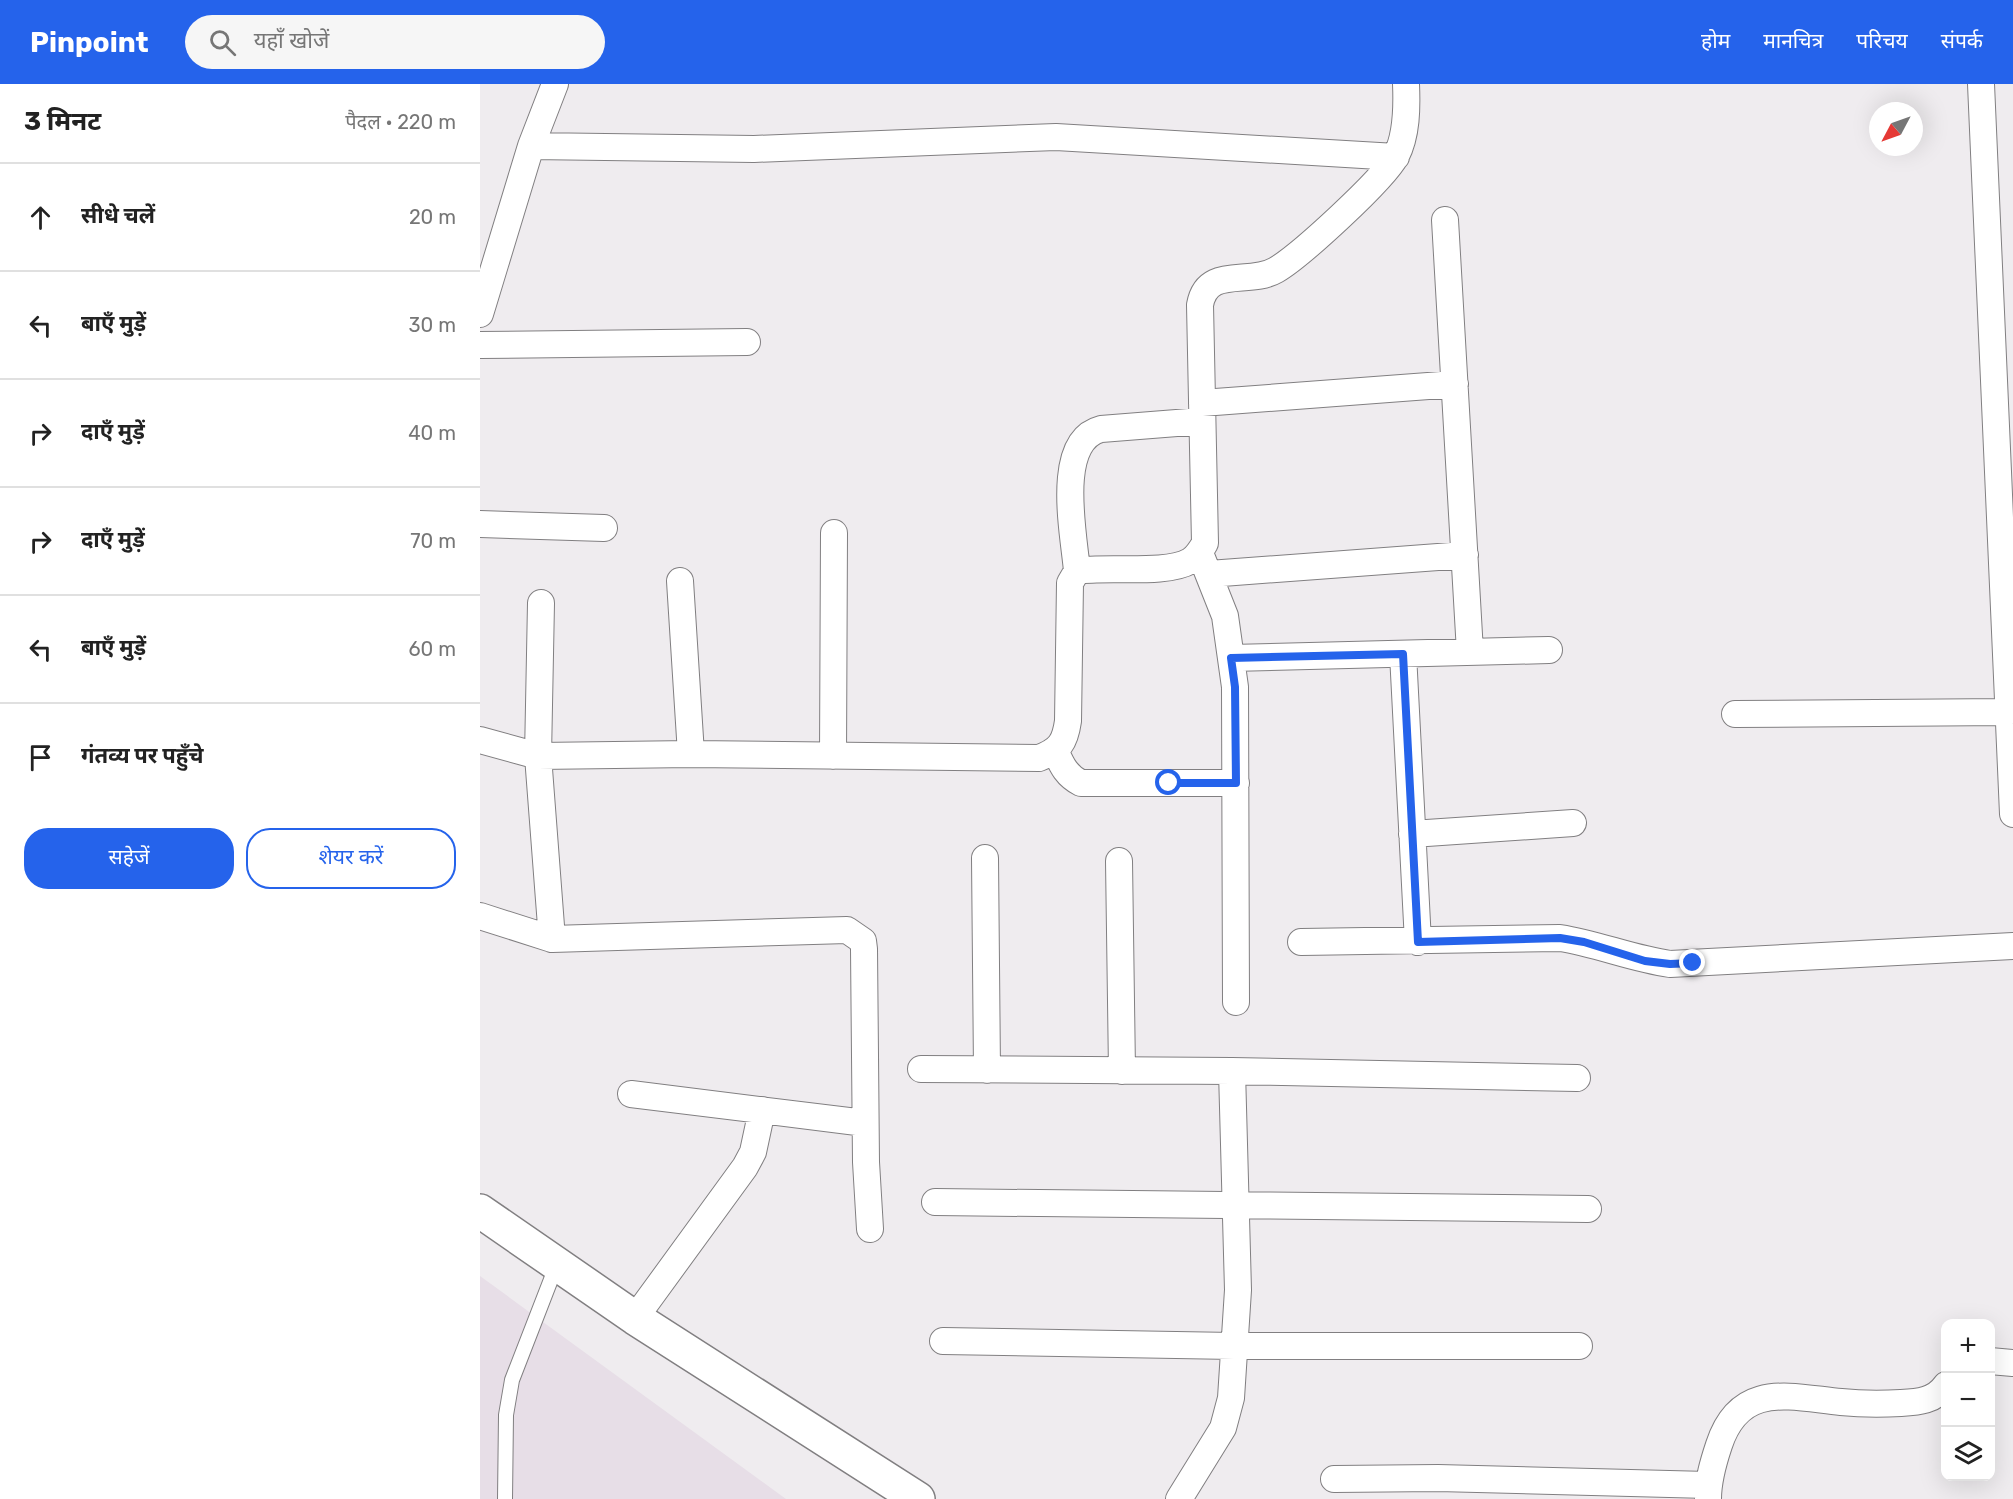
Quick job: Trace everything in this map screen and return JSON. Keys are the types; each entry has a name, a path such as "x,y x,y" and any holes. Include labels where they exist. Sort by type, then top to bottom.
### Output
{"main road":[{"path":"480,1210 635,1318 918,1499"}],"street":[{"path":"480,314 531,146 555,84"},
{"path":"1236,1002 1235,687 1225,616 1205,563 1200,305 1202,292 1222,279 1256,278 1275,271 1300,253 1371,186 1396,157 1404,132 1406,84"},
{"path":"1981,84 2013,814"},
{"path":"531,146 754,149 1056,137 1396,157"},
{"path":"1445,220 1470,652"},
{"path":"480,345 747,342"},
{"path":"480,740 538,756 692,754 1039,758 1056,752 1065,740 1068,721 1070,584 1077,572 1070,480 1073,459 1082,440 1089,432 1202,412 1455,384"},
{"path":"480,524 604,528"},
{"path":"833,756 834,533"},
{"path":"1077,572 1173,567 1190,562 1465,555"},
{"path":"680,581 692,754"},
{"path":"541,603 538,756 552,939"},
{"path":"1231,658 1550,650"},
{"path":"1403,654 1418,942"},
{"path":"1734,714 2007,712"},
{"path":"1056,752 1062,768 1071,778 1081,783 1236,783"},
{"path":"1412,834 1573,824"},
{"path":"985,858 987,1070"},
{"path":"1119,861 1122,1071"},
{"path":"480,916 552,939 846,930 855,934 863,941 864,949 870,1229"},
{"path":"1301,942 1418,942 1560,938 1584,942 1645,961 1670,964 2013,946"},
{"path":"921,1070 1232,1071 1577,1078"},
{"path":"1179,1499 1223,1428 1231,1398 1238,1290 1232,1071"},
{"path":"631,1094 866,1123"},
{"path":"635,1318 745,1167 753,1152 762,1110"},
{"path":"935,1202 1588,1209"},
{"path":"943,1341 1234,1346 1579,1346"},
{"path":"1995,1361 2013,1363"},
{"path":"1334,1479 1438,1488 1708,1492 1724,1430 1734,1413 1753,1402 1771,1396 1792,1395 1842,1402 1919,1402 1933,1397 1941,1390"}],"lane":[{"path":"505,1499 506,1415 512,1380 558,1263"}],"shaded area":[{"path":"480,1276 786,1499 480,1499"}],"route":[{"path":"1169,783 1236,783 1235,687 1231,658 1403,654 1418,942 1560,938 1609,948 1645,961 1670,964 1693,963"}]}
